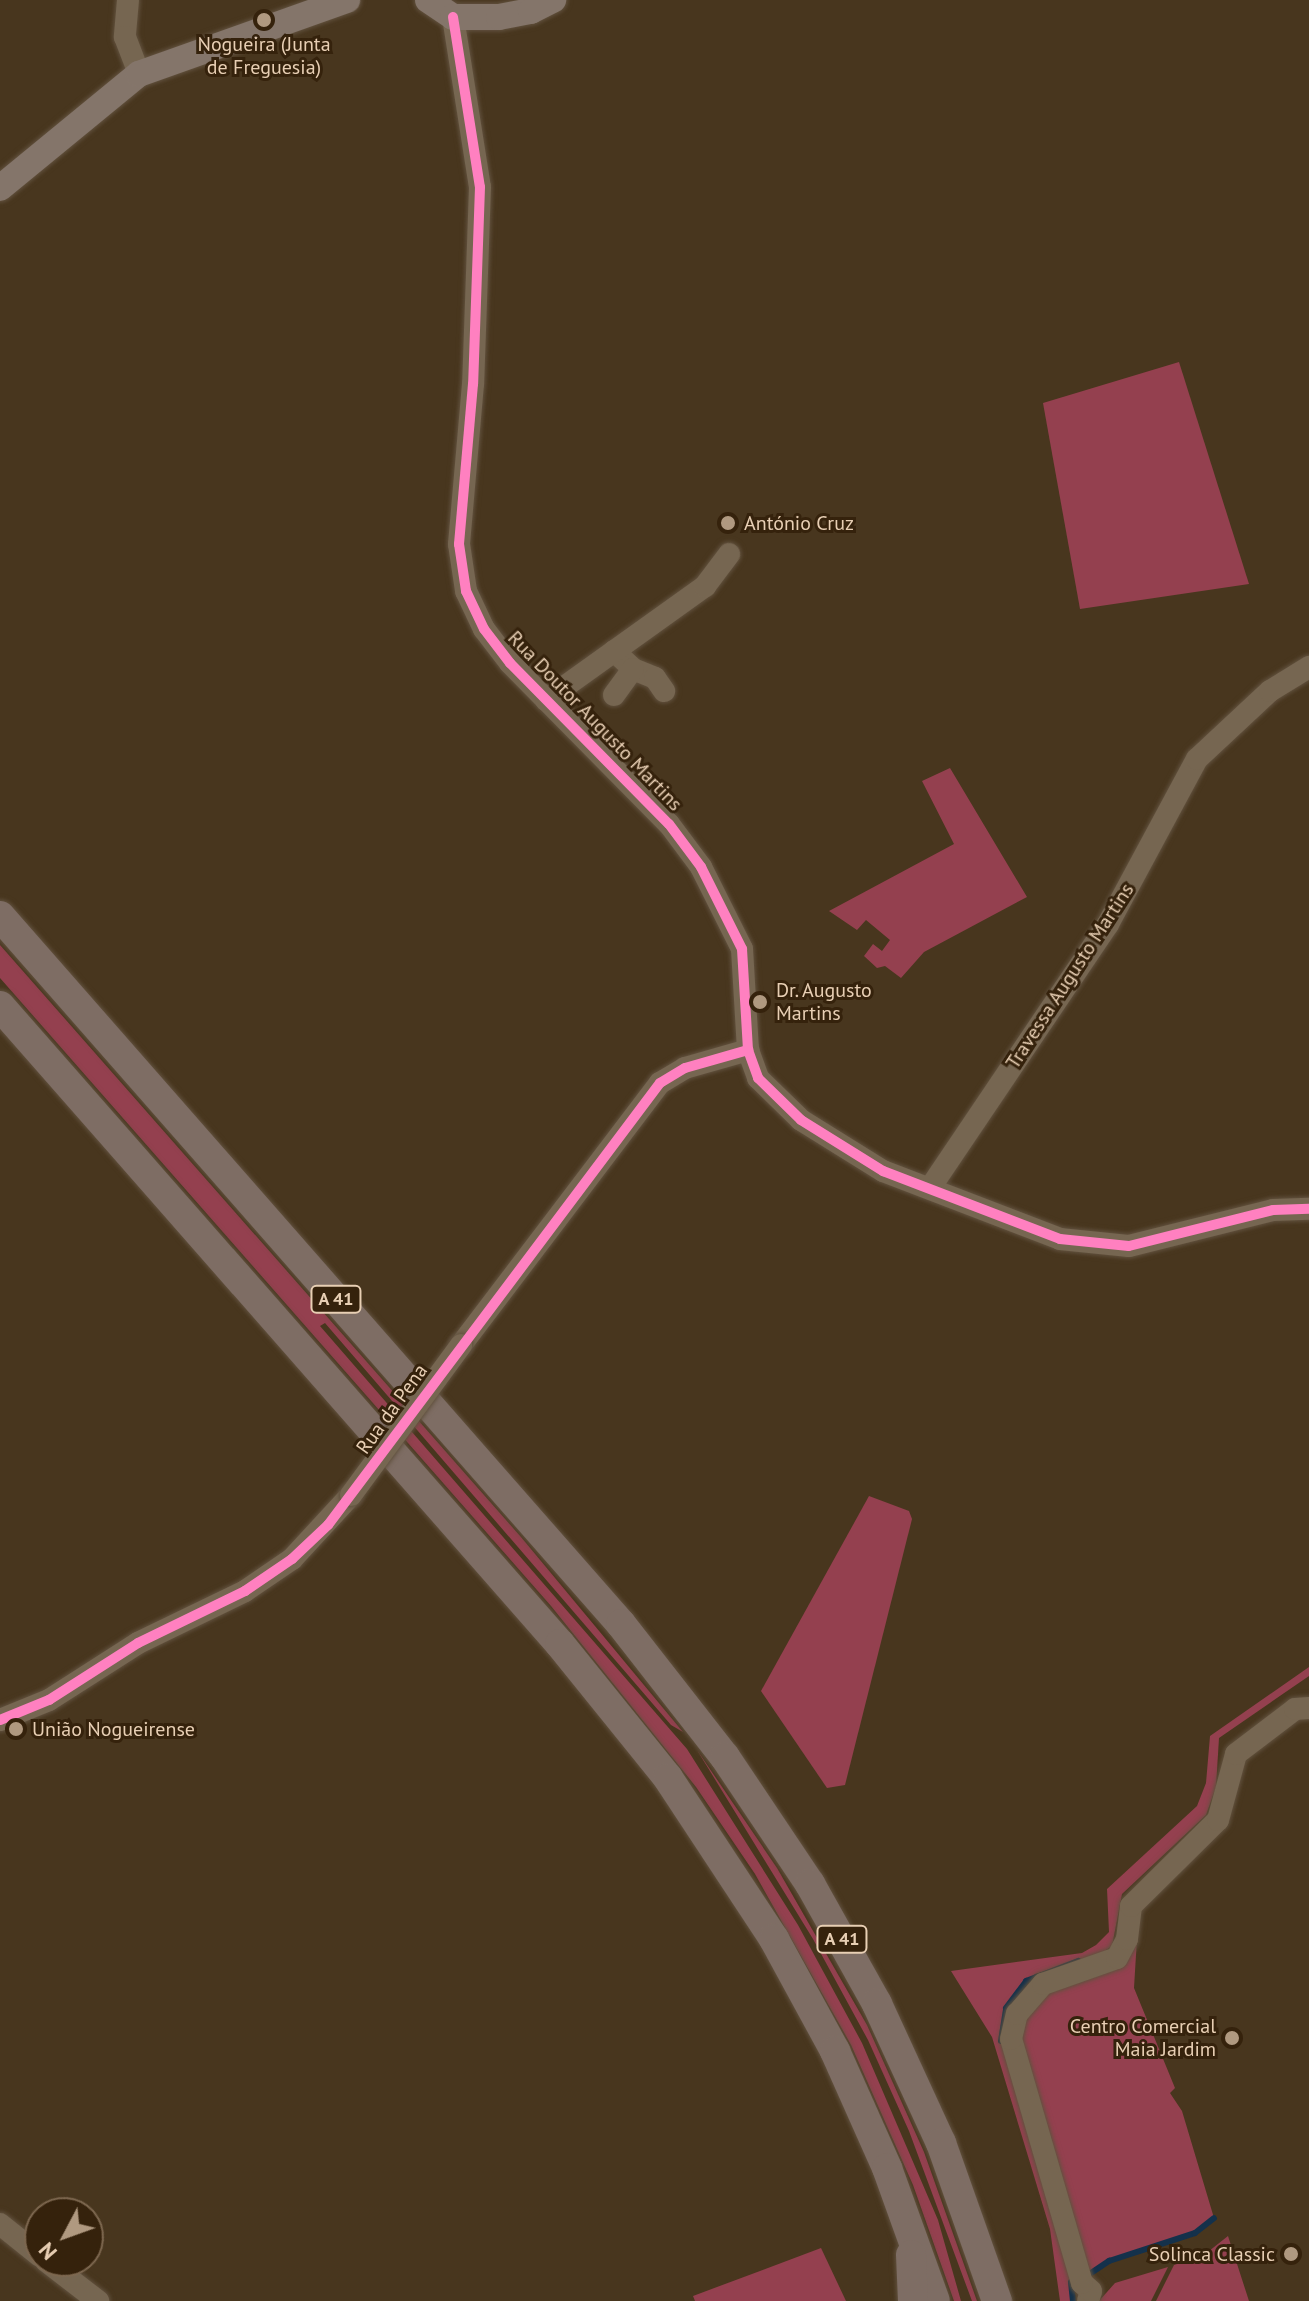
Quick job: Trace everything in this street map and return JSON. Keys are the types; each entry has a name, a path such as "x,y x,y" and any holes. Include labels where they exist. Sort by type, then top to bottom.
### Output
{"highway":[{"name":"A 41","path":"0,916 563,1557 725,1757 851,1955 912,2077 970,2218 997,2301"},
{"name":"A 41","path":"0,1006 550,1633 668,1778 741,1885 806,1996 862,2108 911,2229 935,2301"},
{"path":"970,2218 1012,2279 1019,2301"},
{"path":"911,2229 913,2301"}],"main road":[{"path":"0,188 139,74 347,0"},
{"path":"428,0 457,11 531,11 553,0"}],"street":[{"path":"128,0 125,37 139,74"},
{"name":"Rua Doutor Augusto Martins","path":"457,11 480,187 473,384 459,544 466,591 484,629 546,700 669,824 701,867 742,949 748,1050 758,1078 801,1120 883,1171 1031,1229 1090,1244 1129,1246 1273,1210 1309,1209"},
{"path":"546,700 705,586 729,554"},
{"path":"614,651 633,669 655,678 664,691"},
{"name":"Travessa Augusto Martins","path":"930,1188 1108,924 1197,759 1270,691 1309,667"},
{"path":"614,695 633,669"},
{"name":"Rua da Pena","path":"0,1720 49,1700 138,1643 245,1591 292,1559 351,1495 660,1083 685,1068 748,1050"},
{"path":"1090,2296 1082,2283 1011,2039 1017,2014 1043,1984 1117,1958 1127,1939 1131,1906 1218,1820 1236,1754 1295,1709 1309,1708"},
{"path":"0,2224 24,2243"},
{"path":"67,2277 98,2301"}],"shaded area":[{"path":"1179,362 1249,584 1080,609 1043,403"},
{"path":"950,768 1027,897 924,952 901,978 885,966 877,968 864,956 873,944 882,951 890,940 866,920 857,930 829,911 954,844 922,781"},
{"path":"0,945 521,1537 683,1732 671,1725 325,1323 320,1326 687,1749 798,1925 862,2043 938,2220 961,2301 954,2301 913,2185 851,2045 755,1874 696,1787 551,1606 0,978"},
{"path":"869,1496 909,1511 912,1519 845,1785 827,1788 761,1691"},
{"path":"1309,1667 1309,1676 1219,1738 1216,1787 1206,1815 1122,1894 1112,1946 1097,1956 1035,1974 1006,2008 1002,2045 1073,2287 1073,2301 1060,2301 1050,2229 992,2037 951,1971 1082,1953 1096,1945 1109,1932 1107,1889 1197,1806 1206,1783 1210,1736"},
{"path":"697,1750 777,1868 867,2025 924,2152 977,2301 972,2301 909,2131 868,2040 813,1939"},
{"path":"1139,1905 1134,1988 1175,2088 1170,2093 1182,2111 1214,2218 1189,2235 1109,2261 1089,2273 1022,2058 1022,2023 1047,1992 1099,1975"},
{"path":"1228,2236 1249,2301 1156,2301 1174,2265 1204,2255"},
{"path":"821,2248 846,2301 695,2301 693,2296"},
{"path":"1168,2267 1151,2301 1099,2301 1115,2283"}],"waterway":[{"path":"1001,2041 1006,2008 1026,1981 1078,1961"},
{"path":"1091,2273 1109,2261 1195,2233 1214,2218"},
{"path":"1071,2282 1073,2301"}],"cycle path":[{"path":"453,17 480,187 473,384 459,544 466,591 484,629 510,663 669,824 701,867 742,949 748,1050 758,1078 801,1120 883,1171 1060,1239 1129,1246 1273,1210 1309,1209"},
{"path":"0,1720 49,1700 138,1643 245,1591 292,1559 328,1525 660,1083 685,1068 748,1050"}],"place":[{"name":"Nogueira (Junta de Freguesia)","path":"264,20"},
{"name":"António Cruz","path":"728,523"},
{"name":"Dr. Augusto Martins","path":"760,1002"},
{"name":"União Nogueirense","path":"16,1729"},
{"name":"Centro Comercial Maia Jardim","path":"1232,2038"},
{"name":"Solinca Classic","path":"1291,2254"}]}
